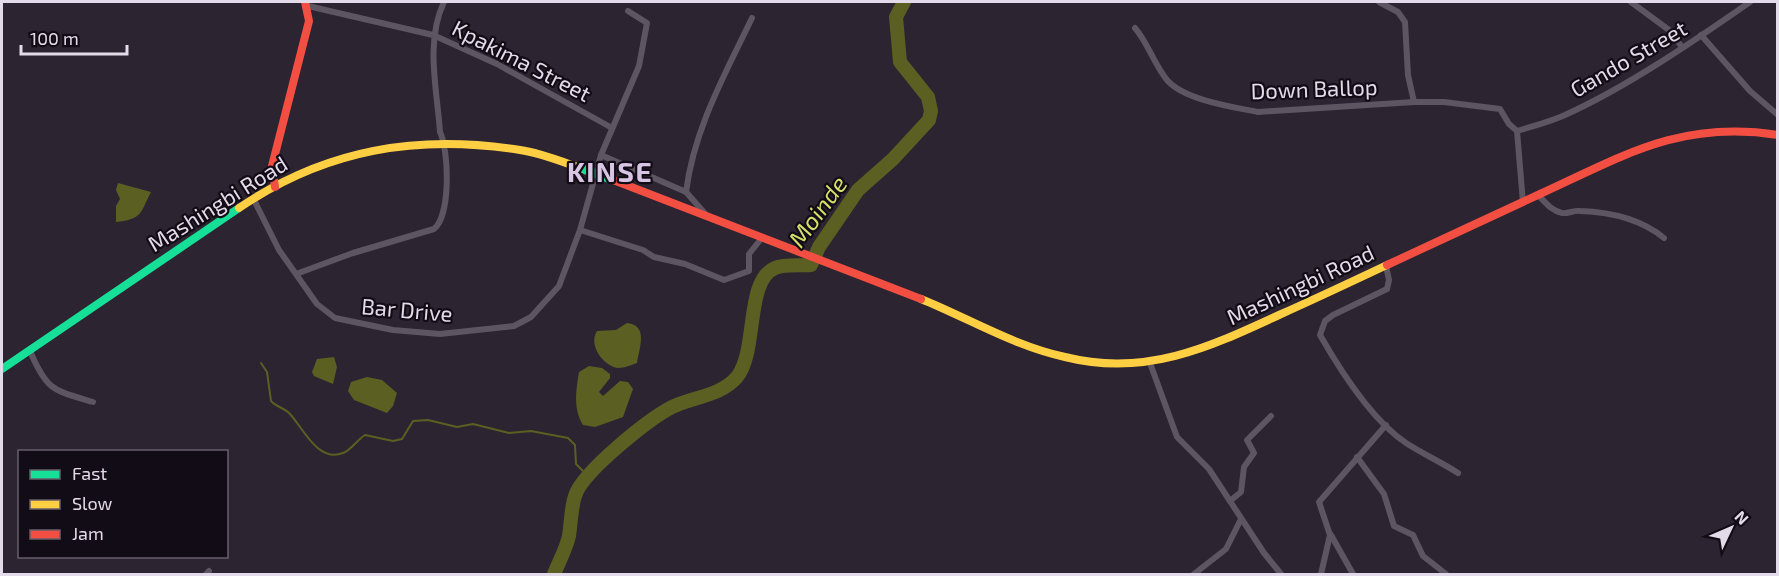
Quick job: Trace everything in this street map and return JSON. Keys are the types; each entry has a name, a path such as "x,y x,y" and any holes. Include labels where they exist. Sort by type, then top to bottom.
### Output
{"main road":[{"path":"275,187 272,166 309,21 306,4"},
{"name":"Mashingbi Road","path":"761,239 942,307 1056,355 1082,361 1150,363 1187,355 1213,346 1539,196 1629,151 1671,137 1720,129 1778,135"},
{"name":"Mashingbi Road","path":"2,369 253,198 325,163 371,150 410,144 445,143 522,150 586,170 709,217"},
{"path":"709,217 761,239"}],"street":[{"path":"296,274 353,253 434,230 439,226 446,199 445,143 438,116 433,35 444,2"},
{"path":"1378,2 1398,12 1405,22 1408,75 1414,102"},
{"path":"1631,2 1669,30 1682,47"},
{"name":"Gando Street","path":"1517,131 1564,116 1682,47 1750,2"},
{"name":"Kpakima Street","path":"306,4 433,35 497,64 612,128"},
{"name":"Bar Drive","path":"253,198 279,250 325,312 352,322 440,334 514,326 531,317 559,286 580,230 601,155 639,66 647,23 628,11"},
{"path":"686,192 696,141 716,92 752,18"},
{"name":"Down Ballop","path":"1135,28 1166,79 1175,87 1214,102 1258,112 1444,102 1500,109 1517,131"},
{"path":"1701,35 1750,91 1778,115"},
{"path":"1517,131 1523,203"},
{"path":"601,155 686,192 709,217"},
{"path":"1539,196 1550,208 1563,213 1578,210 1634,220 1652,228 1664,238"},
{"path":"580,230 643,250 654,257 685,264 724,280 749,271 749,254 761,239"},
{"path":"1386,266 1389,280 1387,289 1333,315 1325,321 1320,335 1334,359 1386,425 1406,442 1458,473"},
{"path":"30,351 40,374 51,388 93,402"},
{"path":"1150,363 1177,437 1209,469 1241,519 1281,574"},
{"path":"1230,501 1241,492 1244,467 1254,453 1247,440 1271,416"},
{"path":"1353,574 1330,535 1319,502 1386,425"},
{"path":"1357,457 1384,494 1394,526 1413,535 1424,556 1446,574"},
{"path":"1194,574 1226,549 1241,519"},
{"path":"1321,574 1330,535"}],"shaded area":[{"path":"118,183 151,192 140,214 131,219 116,222 116,206 120,199 116,190"},
{"path":"627,323 638,328 641,345 637,363 618,368 607,363 598,354 594,342 595,337 597,331 616,330"},
{"path":"334,357 337,367 333,384 314,376 312,372 317,359"},
{"path":"589,366 602,368 610,374 610,378 599,392 603,396 620,381 628,382 633,389 623,417 595,427 583,425 577,406 576,392 579,372"},
{"path":"367,377 382,380 397,393 393,406 387,413 354,400 348,391 351,382"}],"waterway":[{"name":"Moinde","path":"554,574 568,541 573,505 580,486 603,460 662,413 723,388 737,377 748,351 759,286 766,275 779,267 811,265 819,247 858,190 893,159 929,120 931,111 928,97 900,62 896,17 904,2"},
{"path":"261,363 267,372 271,401 288,412 312,442 326,453 334,455 343,453 365,435 393,441 402,439 413,421 428,420 457,427 473,424 509,433 531,431 568,438 575,445 576,464 588,476"}],"traffic: fast":[{"path":"586,170 608,178"},
{"path":"2,369 239,208"}],"traffic: slow":[{"path":"239,208 305,172 374,151 409,146 482,145 528,151 586,170"},
{"path":"921,299 1009,339 1046,352 1094,362 1122,364 1175,356 1201,348 1253,327 1387,265"}],"traffic: jam":[{"path":"275,187 272,166 309,21 305,2"},
{"path":"1387,265 1599,166 1654,144 1712,132 1778,135"},
{"path":"608,178 921,299"}],"district":[{"name":"KINSE","path":"610,171"}]}
